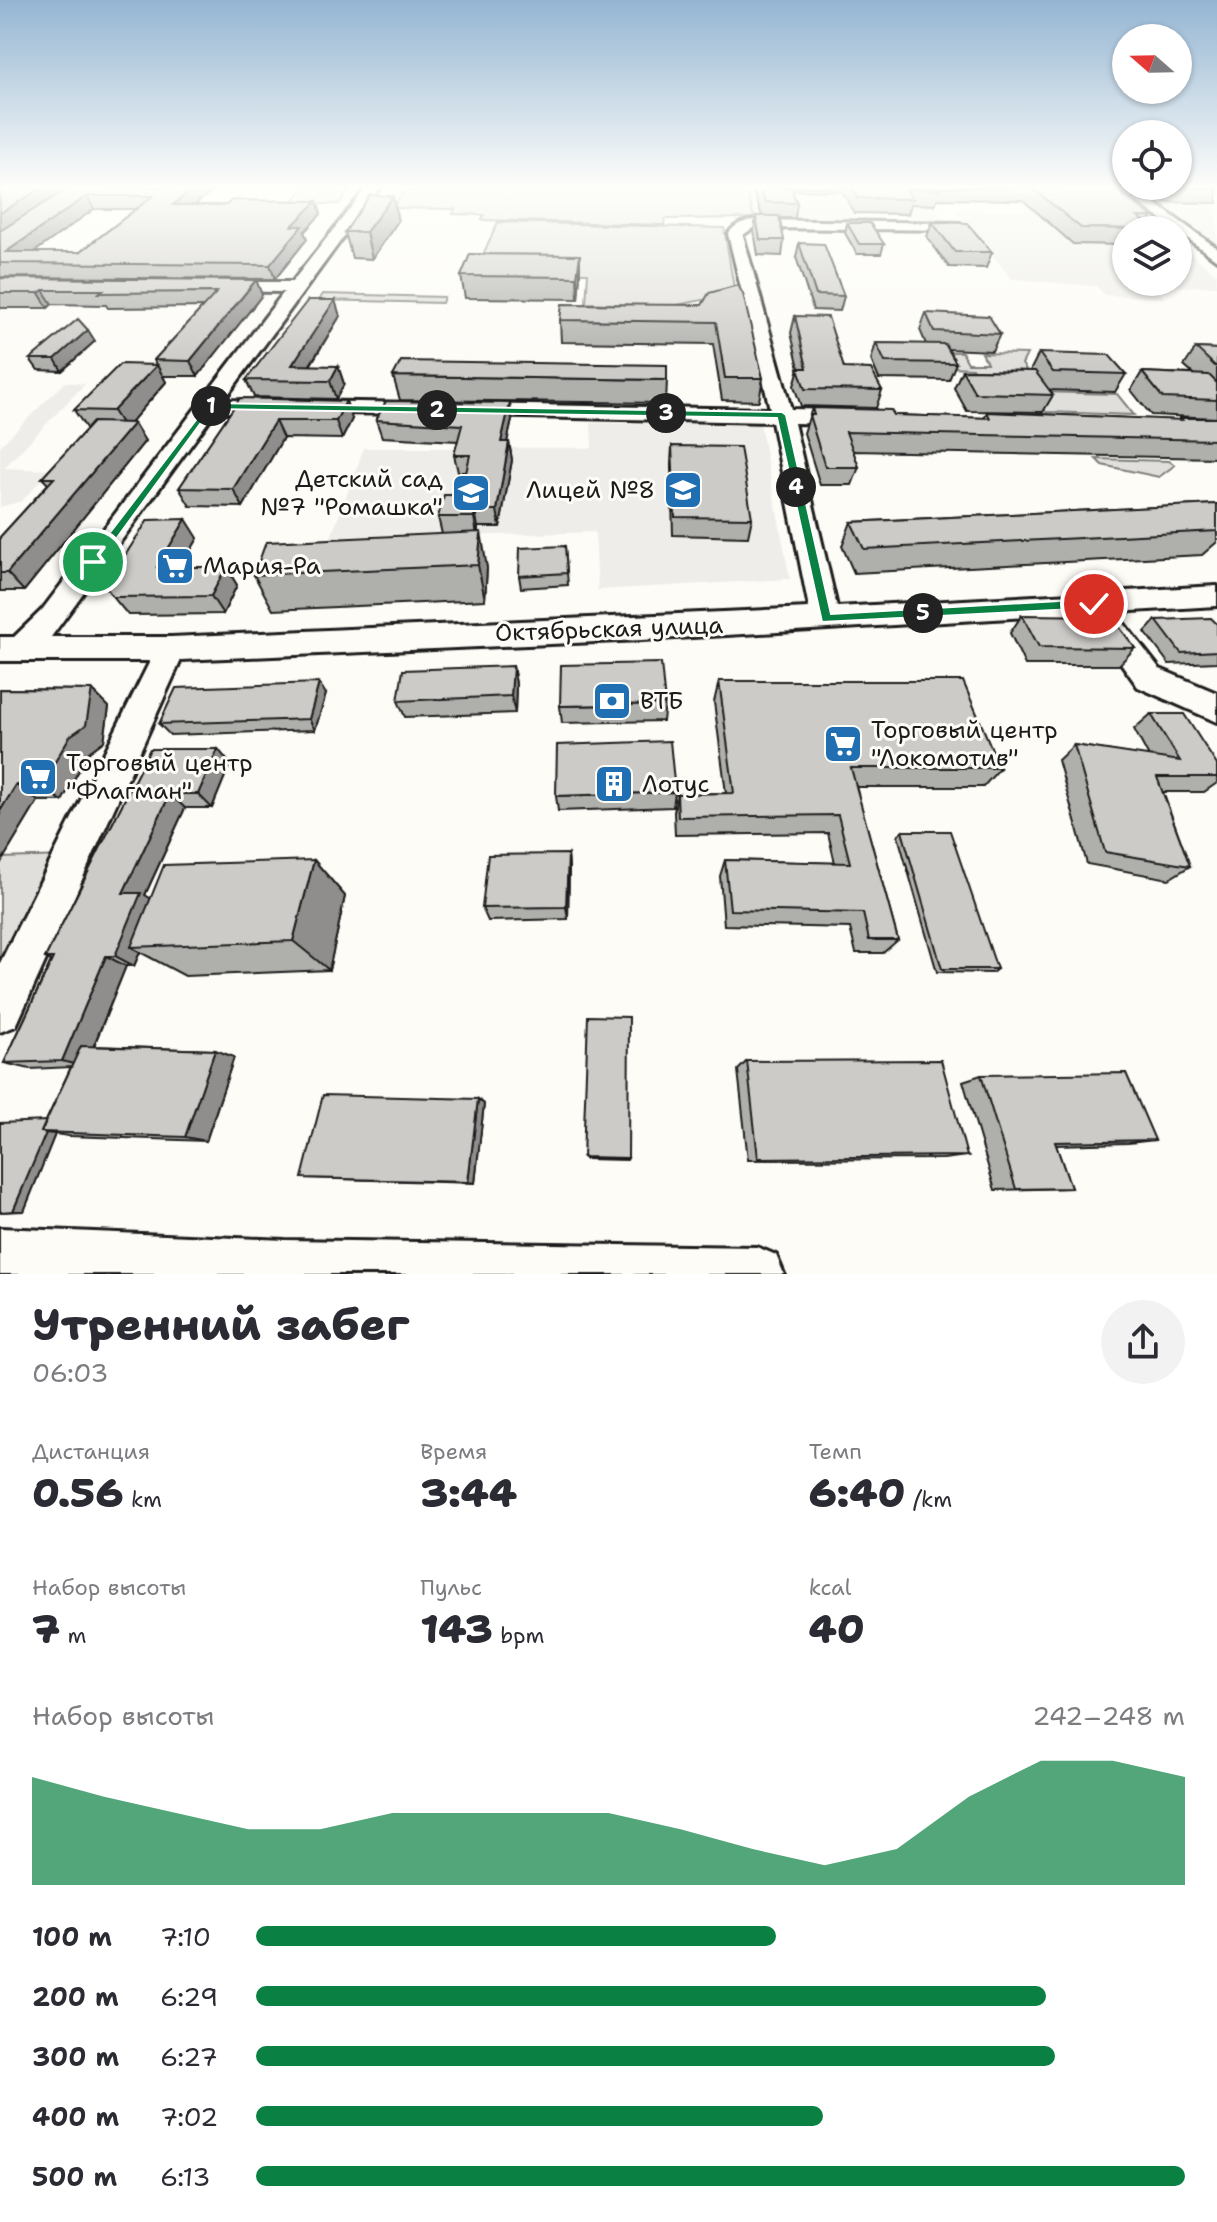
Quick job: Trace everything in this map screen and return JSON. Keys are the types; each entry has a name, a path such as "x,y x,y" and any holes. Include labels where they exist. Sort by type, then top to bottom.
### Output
{"street":[{"path":"10,649 52,618 328,246"},
{"path":"738,246 782,415 826,619"},
{"path":"203,286 296,287"},
{"path":"209,406 876,418"},
{"name":"Октябрьская улица","path":"10,649 171,649 826,619 1217,596"},
{"path":"1094,604 1149,678 1217,708"},
{"path":"0,1010 171,649"},
{"path":"0,1255 285,1267 757,1274"}],"shaded area":[{"path":"487,246 727,246 735,294 671,306 586,303 588,273 475,272"},
{"path":"985,246 1112,246 1112,295 1105,295 1096,286 1012,279"},
{"path":"1192,254 1217,274 1217,286 1192,286"},
{"path":"323,294 444,297 442,303 319,300"},
{"path":"942,352 962,352 968,363 987,363 982,353 1027,354 1022,364 1041,392 1117,394 1134,415 1046,412 1028,385 982,384 972,368 950,367"},
{"path":"65,382 85,384 4,468 50,470 22,501 0,507 0,446"},
{"path":"591,423 760,424 790,579 598,590 595,532 330,540 364,448 592,448"},
{"path":"1096,459 1169,461 1175,465 1159,477 1102,465"},
{"path":"66,856 0,984 0,858"}],"building":[{"path":"0,246 14,246 6,252 80,252 87,246 285,246 270,265 0,263"},
{"path":"800,246 825,246 844,296 816,295"},
{"path":"951,246 987,246 992,252 955,252"},
{"path":"470,254 580,255 577,277 461,276"},
{"path":"0,278 256,280 190,361 154,360 217,292 43,290 39,293 0,293"},
{"path":"738,285 743,294 763,378 725,378 716,322 560,320 562,304 702,305 709,293"},
{"path":"308,300 335,300 292,365 338,366 330,381 246,380"},
{"path":"926,313 989,316 1000,334 934,331"},
{"path":"795,316 828,317 844,368 871,369 882,390 805,389 798,368 807,368"},
{"path":"78,319 88,330 55,359 30,359"},
{"path":"876,343 945,344 956,363 885,362"},
{"path":"1196,348 1217,349 1217,366 1215,366"},
{"path":"1039,353 1109,355 1126,374 1053,372"},
{"path":"401,361 667,365 667,380 393,376"},
{"path":"120,364 157,365 113,411 74,410"},
{"path":"962,370 1035,371 1053,395 975,393"},
{"path":"1142,372 1209,375 1217,383 1217,400 1163,398"},
{"path":"240,398 346,401 336,421 275,421 233,489 179,488"},
{"path":"386,401 510,403 501,442 509,442 497,510 475,510 474,517 438,517 444,495 461,495 470,455 454,455 462,425 376,420"},
{"path":"812,408 891,410 894,415 990,418 987,412 1182,420 1180,418 1217,418 1217,440 846,432 859,467 825,467 809,415 814,415"},
{"path":"93,422 134,423 7,573 0,573 0,537 54,478 42,478"},
{"path":"672,446 740,447 752,518 675,517"},
{"path":"1217,504 1217,531 864,549 851,522"},
{"path":"186,519 157,567 226,567 211,596 113,597 105,586 148,520"},
{"path":"481,532 478,565 254,575 266,542"},
{"path":"565,546 567,573 519,576 520,548"},
{"path":"1022,615 1111,616 1135,648 1039,647"},
{"path":"1211,618 1217,624 1217,651 1181,653 1156,620"},
{"path":"661,663 665,704 560,706 561,665"},
{"path":"513,666 511,696 398,701 403,670"},
{"path":"719,681 963,681 1000,768 851,768 898,940 869,940 863,913 730,910 725,860 850,863 838,815 678,817 677,794 734,793"},
{"path":"319,683 309,719 159,724 176,688"},
{"path":"0,689 92,690 86,725 70,736 41,786 16,785 0,811"},
{"path":"1151,714 1184,714 1217,765 1217,777 1157,777 1190,866 1105,852 1074,745 1180,761"},
{"name":"Лотус","path":"670,741 675,792 556,796 557,745"},
{"path":"150,749 218,749 198,794 170,794 123,893 141,893 115,956 106,956 62,1061 4,1063 53,958 45,958"},
{"path":"902,831 950,831 997,969 942,969"},
{"path":"568,854 566,907 482,908 488,855"},
{"path":"314,860 293,941 131,947 164,865"},
{"path":"588,1016 629,1017 628,1158 583,1157"},
{"path":"81,1046 215,1050 185,1137 41,1132"},
{"path":"941,1060 967,1156 758,1158 747,1061"},
{"path":"1126,1073 1155,1140 1055,1142 1071,1188 1016,1189 981,1075"},
{"path":"323,1095 478,1099 468,1182 302,1178"},
{"path":"46,1121 41,1132 46,1133 13,1211 0,1212 0,1123"}],"place":[{"name":"Лицей №8","path":"683,490"},
{"name":"Детский сад №7 \"Ромашка\"","path":"471,493"},
{"name":"Мария-Ра","path":"175,566"},
{"name":"ВТБ","path":"612,701"},
{"name":"Торговый центр \"Локомотив\"","path":"843,744"},
{"name":"Торговый центр \"Флагман\"","path":"38,777"},
{"name":"Лотус","path":"614,784"}],"route":[{"path":"93,562 209,406 782,415 807,544 826,619 1094,604"}]}
